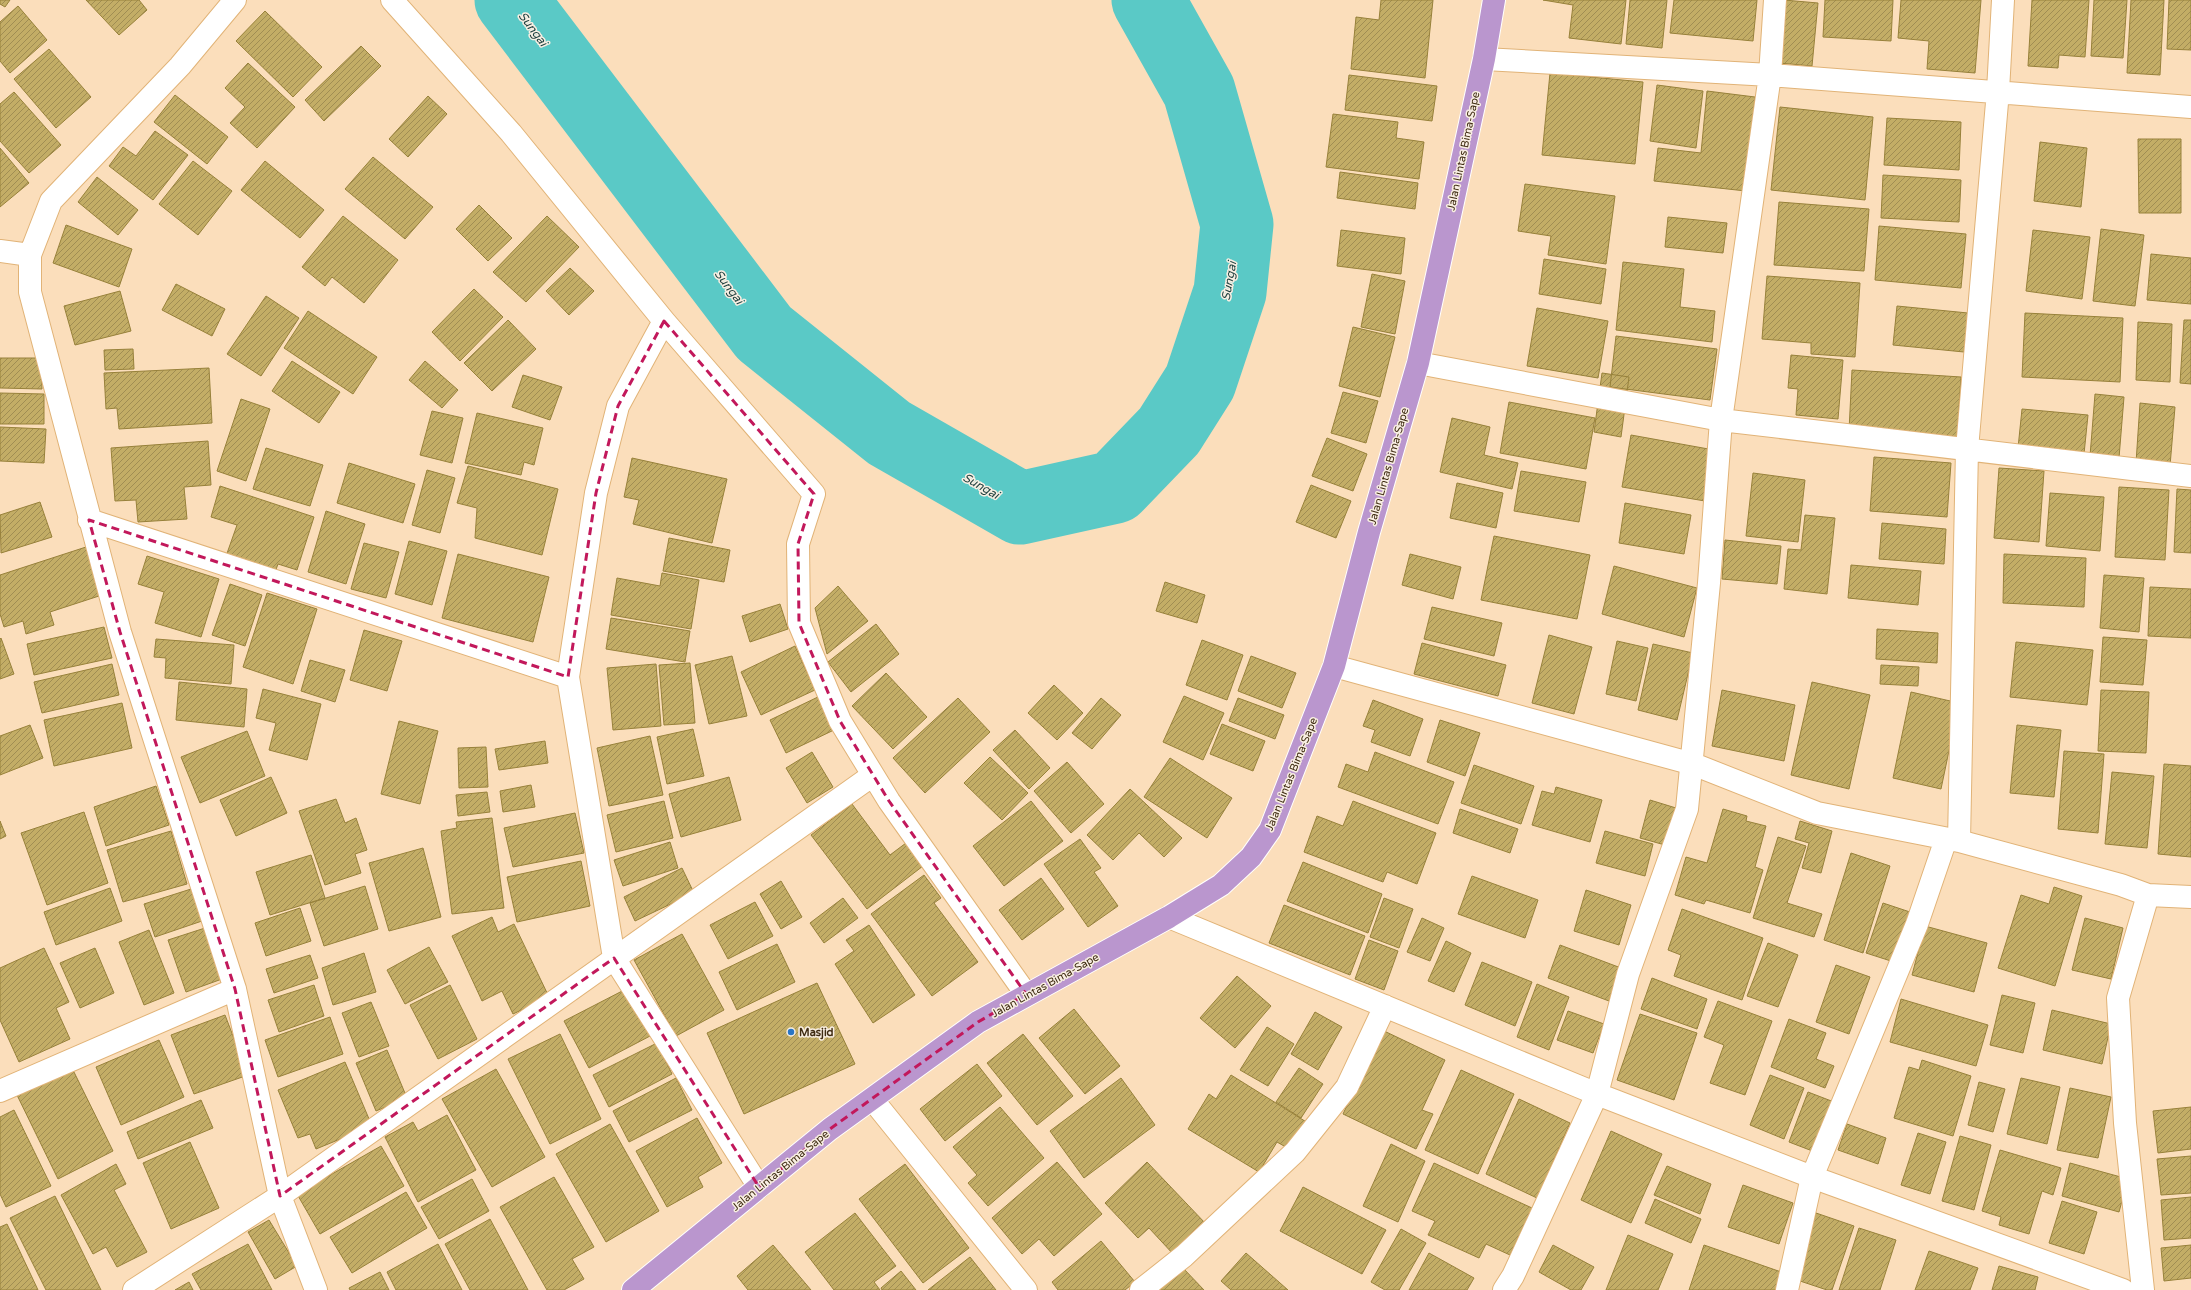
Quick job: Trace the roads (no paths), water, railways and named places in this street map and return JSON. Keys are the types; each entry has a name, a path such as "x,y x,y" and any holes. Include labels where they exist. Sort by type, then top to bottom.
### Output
{"highway":[{"name":"Jalan Lintas Bima-Sape","path":"633,1290 830,1129 978,1022 1026,994 1169,917 1221,885 1251,857 1270,830 1334,666 1369,532 1418,363 1484,59 1494,0"}],"street":[{"path":"235,0 180,66 51,201 30,255 30,292 89,520 120,632 235,989 280,1196 316,1290"},
{"path":"392,0 511,133 664,321 814,494 798,544 799,622 840,721 889,801 1026,994"},
{"path":"1504,1290 1513,1276 1596,1094 1628,974 1687,809 1693,764 1721,420 1770,75 1775,0"},
{"path":"1787,1290 1812,1177 1953,840 1967,449 1998,91 2002,0"},
{"path":"1484,59 1770,75 1998,91 2191,107"},
{"path":"0,251 30,255"},
{"path":"664,321 618,406 596,493 568,677 614,958 759,1187"},
{"path":"1418,363 1721,420 2191,476"},
{"path":"89,520 568,677"},
{"path":"1334,666 1693,764 1817,813 1953,840 2121,885 2148,895 2191,897"},
{"path":"134,1290 280,1196 873,775"},
{"path":"2143,1290 2125,1123 2118,998 2148,895"},
{"path":"1169,917 1596,1094 1812,1177 2123,1290"},
{"path":"0,1092 235,989"},
{"path":"1141,1290 1184,1256 1295,1152 1347,1088 1385,1006"},
{"path":"872,1099 1026,1290"}],"waterway":[{"name":"Sungai","path":"511,0 764,333 889,433 1020,508 1115,487 1169,431 1200,382 1230,292 1237,224 1199,91 1148,0"}],"place":[{"name":"Masjid","path":"791,1032"}]}
